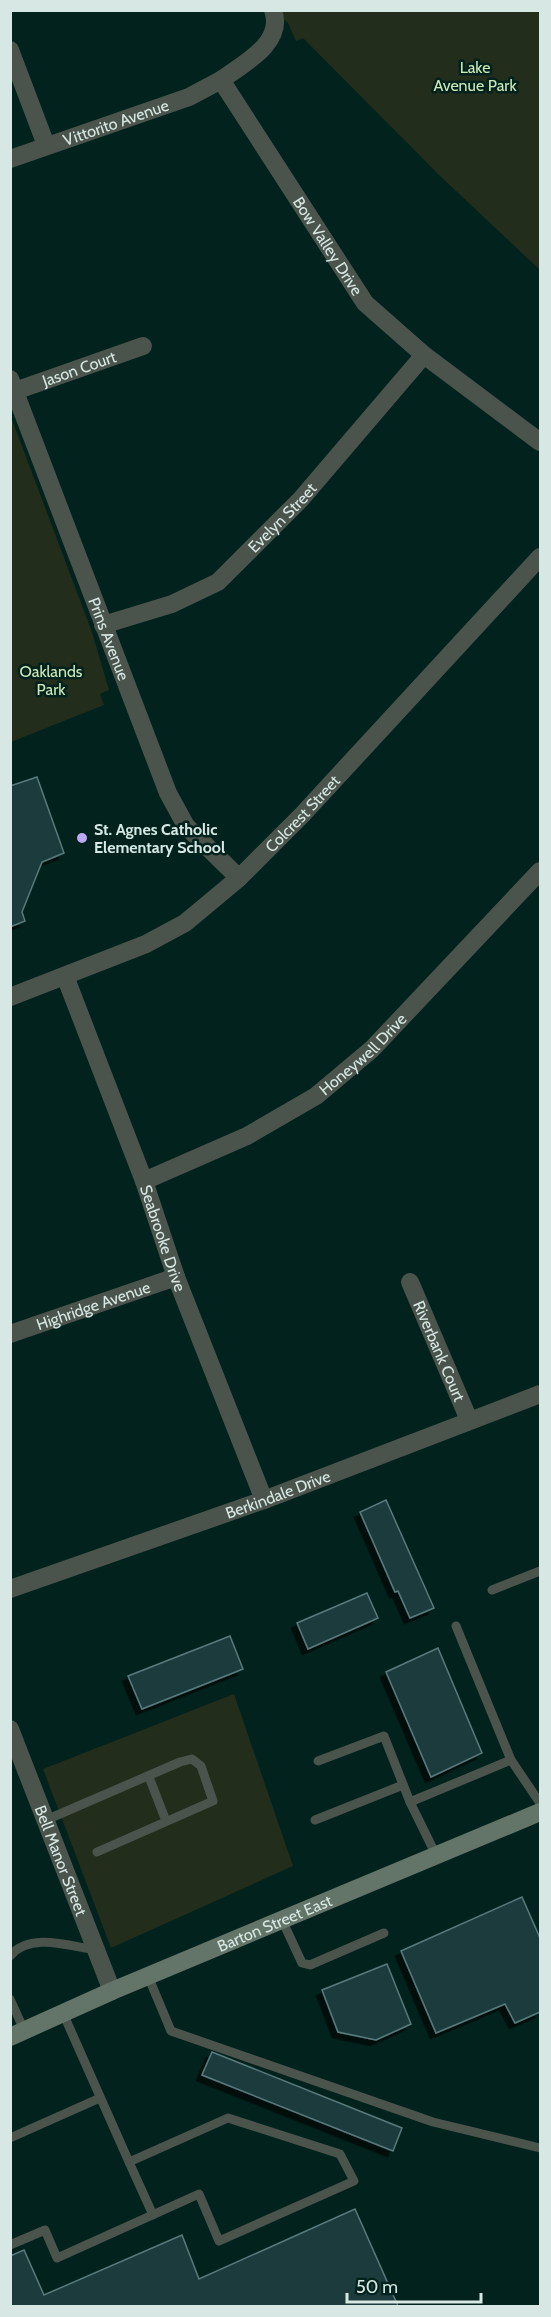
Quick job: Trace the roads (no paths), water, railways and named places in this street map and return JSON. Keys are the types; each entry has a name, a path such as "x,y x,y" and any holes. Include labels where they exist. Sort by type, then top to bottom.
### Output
{"main road":[{"name":"Barton Street East","path":"17,2034 112,1991 540,1812"}],"street":[{"path":"221,80 272,39 276,18 273,10"},
{"path":"10,50 46,145"},
{"name":"Vittorito Avenue","path":"10,159 189,97 221,80"},
{"name":"Bow Valley Drive","path":"221,80 365,303 424,355 540,442"},
{"name":"Jason Court","path":"13,385 143,346"},
{"name":"Evelyn Street","path":"103,625 172,604 218,582 301,499 424,355"},
{"name":"Prins Avenue","path":"13,385 168,794 186,826 239,878"},
{"name":"Colcrest Street","path":"10,997 146,944 185,923 239,878 302,814 540,556"},
{"name":"Honeywell Drive","path":"144,1181 247,1136 316,1096 372,1049 540,871"},
{"name":"Seabrooke Drive","path":"65,976 144,1181 176,1277 264,1500"},
{"name":"Highridge Avenue","path":"10,1334 176,1277"},
{"name":"Riverbank Court","path":"410,1281 470,1420"},
{"name":"Berkindale Drive","path":"10,1589 264,1500 540,1394"},
{"name":"Bell Manor Street","path":"10,1729 112,1991"}],"lane":[{"path":"492,1590 540,1571"},
{"path":"456,1626 511,1760 540,1803"},
{"path":"318,1761 384,1736 410,1802 436,1855"},
{"path":"46,1820 180,1762 192,1759 201,1766 213,1801 97,1852"},
{"path":"410,1802 511,1760"},
{"path":"149,1777 166,1821"},
{"path":"315,1820 403,1785"},
{"path":"282,1920 302,1962 310,1965 384,1933"},
{"path":"10,1956 18,1947 39,1942 96,1950"},
{"path":"148,1976 171,2031 433,2122 540,2148"},
{"path":"10,1999 17,2034"},
{"path":"63,2013 153,2215"},
{"path":"10,2138 100,2098"},
{"path":"10,2245 45,2230 57,2258 199,2194 219,2241 354,2181 340,2154 228,2118 129,2163"}],"place":[{"name":"St. Agnes Catholic Elementary School","path":"82,838"}],"park label":[{"name":"Lake Avenue Park","path":"475,76"},
{"name":"Oaklands Park","path":"51,680"}]}
